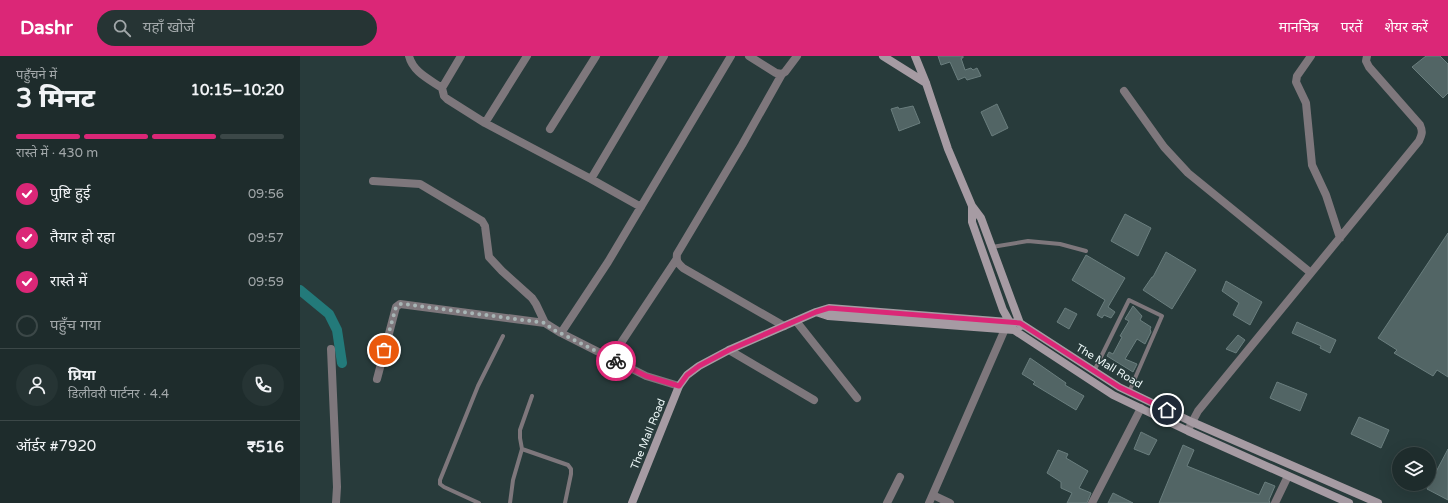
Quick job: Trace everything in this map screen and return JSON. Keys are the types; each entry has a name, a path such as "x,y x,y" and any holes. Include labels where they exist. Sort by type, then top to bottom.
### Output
{"main road":[{"path":"883,56 926,83"},
{"path":"915,56 926,83 948,149 972,206 981,218 1024,337"},
{"path":"972,206 972,222 1008,326"},
{"name":"The Mall Road","path":"632,503 679,386 687,375 699,366 729,350 816,312 829,308 1008,326 1020,323 1119,387 1192,422 1378,503"},
{"name":"The Mall Road","path":"1008,326 1113,395 1188,432 1349,503"}],"street":[{"path":"409,56 410,61 419,73 442,88 444,96 447,99 485,123 641,207"},
{"path":"442,88 460,56"},
{"path":"485,123 527,56"},
{"path":"550,129 596,56"},
{"path":"591,179 664,56"},
{"path":"562,333 601,273 731,56"},
{"path":"749,56 776,73 782,74"},
{"path":"611,358 676,260 677,254 742,145 782,74 797,56"},
{"path":"1311,56 1297,76 1296,82 1306,103 1312,165 1326,195 1340,238"},
{"path":"1188,432 1198,411 1419,141 1423,130 1420,125 1369,67 1366,61 1367,56"},
{"path":"1124,90 1164,147 1188,173 1311,273"},
{"path":"373,181 420,184 443,196 482,221 485,226 489,257 532,298 545,323"},
{"path":"676,260 684,268 784,326"},
{"path":"377,379 396,307 400,304 545,323 646,376 679,386"},
{"path":"796,321 857,398"},
{"path":"950,503 931,499 1008,326"},
{"path":"331,349 337,487 336,503"},
{"path":"729,350 814,400"},
{"path":"1092,503 1141,408"},
{"path":"1275,503 1288,476"},
{"path":"889,502 900,477"}],"lane":[{"path":"992,247 1028,241 1060,244 1086,251"},
{"path":"1094,371 1129,300 1162,316 1130,392"},
{"path":"479,503 444,487 440,484 440,480 478,386 503,336"},
{"path":"510,503 513,480 522,449 520,434 532,396"},
{"path":"522,449 568,465 571,469 571,474 565,503"}],"building":[{"path":"938,56 963,56 963,58 961,58 965,70 971,68 973,70 977,68 981,76 967,80 965,77 958,80 950,62 941,65"},
{"path":"1426,56 1440,56 1448,64 1448,93 1443,98 1412,67"},
{"path":"997,104 1008,128 992,136 981,112"},
{"path":"913,106 920,123 899,131 891,109"},
{"path":"1125,214 1151,228 1138,256 1111,241"},
{"path":"1448,233 1448,377 1437,370 1433,376 1394,353 1397,350 1378,338"},
{"path":"1166,252 1196,270 1172,309 1143,290 1153,277"},
{"path":"1086,255 1125,278 1108,307 1115,312 1111,318 1104,315 1102,318 1097,315 1105,300 1072,280"},
{"path":"1226,281 1262,302 1250,325 1233,315 1239,303 1222,291"},
{"path":"1133,306 1142,316 1140,320 1151,327 1151,332 1145,344 1137,339 1125,359 1137,364 1133,372 1107,356 1109,352 1113,354 1122,337 1120,336 1129,321 1125,319"},
{"path":"1065,308 1077,314 1069,329 1057,322"},
{"path":"1297,322 1336,340 1330,353 1320,348 1321,346 1292,333"},
{"path":"1238,335 1245,340 1236,353 1226,349"},
{"path":"1030,358 1066,383 1065,385 1084,396 1076,410 1033,384 1035,382 1022,374"},
{"path":"1277,382 1307,394 1300,411 1270,398"},
{"path":"1359,417 1389,430 1381,448 1351,434"},
{"path":"1141,432 1157,440 1149,455 1134,449"},
{"path":"1183,445 1194,450 1187,466 1259,495 1265,482 1275,486 1269,500 1270,503 1159,503"},
{"path":"1448,449 1448,500 1431,491 1436,491 1436,472"},
{"path":"1058,450 1068,454 1066,458 1088,471 1079,488 1091,493 1087,503 1067,503 1072,493 1061,488 1061,482 1047,473"},
{"path":"1113,493 1133,503 1108,503"}],"waterway":[{"path":"300,290 329,314 337,330 342,363"}],"way so far":[{"path":"384,350 396,307 400,304 404,304 545,323 552,329 616,361"}],"route":[{"path":"616,361 646,376 679,386 687,375 699,366 729,350 816,312 829,308 1020,323 1119,387 1167,410"}]}
